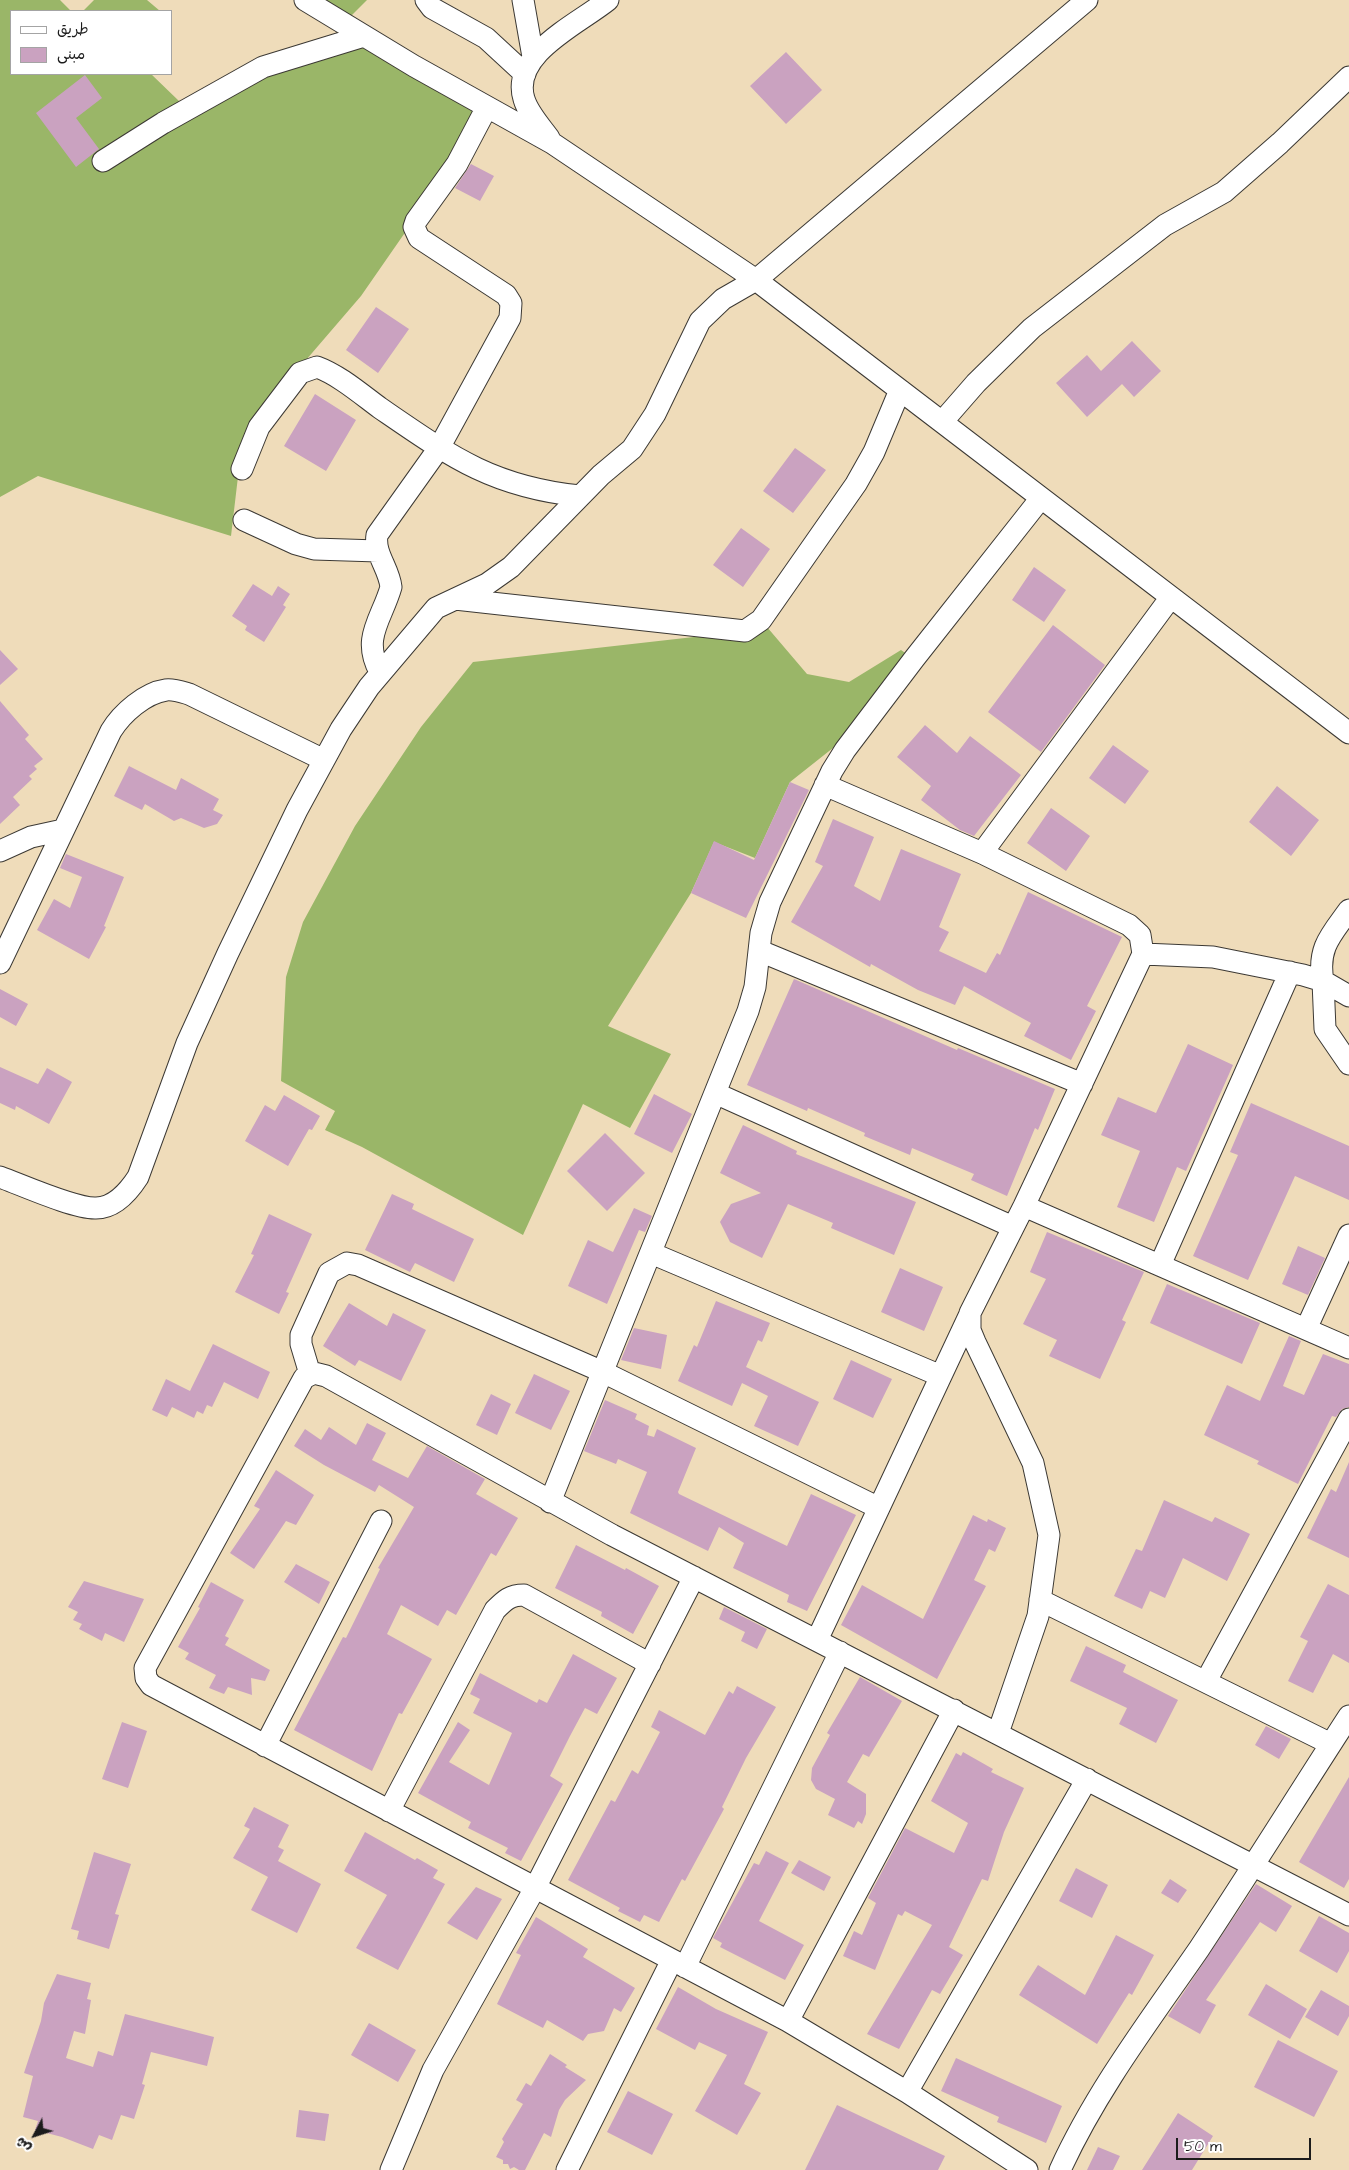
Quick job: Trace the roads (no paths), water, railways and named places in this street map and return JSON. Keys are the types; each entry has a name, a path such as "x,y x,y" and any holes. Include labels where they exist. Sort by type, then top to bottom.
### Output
{"street":[{"path":"305,0 364,36 552,143 756,280 1349,733"},
{"path":"426,0 432,8 486,38 528,65"},
{"path":"523,0 528,65 523,98 552,143"},
{"path":"528,65 608,0"},
{"path":"0,1178 74,1204 94,1208 114,1201 130,1190 138,1177 187,1042 228,953 324,760 351,712 380,672 431,613 452,598 487,584 511,567 580,496 632,450 642,438 706,314 723,299 756,280 1087,0"},
{"path":"103,161 163,123 263,67 364,36"},
{"path":"942,422 976,382 1032,328 1165,225 1224,192 1280,143 1349,78"},
{"path":"380,672 375,663 371,643 373,632 391,587 390,579 378,551 377,535 439,448 512,312 506,295 419,238 414,227 416,221 457,164 487,107"},
{"path":"242,468 259,427 300,374 316,367 439,448 502,481 551,493 580,496"},
{"path":"452,598 745,631 761,620 856,484 874,452 900,390"},
{"path":"550,1502 748,1011 760,951 761,933 770,902 825,785 845,750 1041,498"},
{"path":"244,520 296,544 314,549 378,551"},
{"path":"982,853 1172,597"},
{"path":"0,962 115,724 136,705 156,693 168,690 189,694 324,760"},
{"path":"818,1640 970,1313 1024,1206 1143,954 1140,935 1129,925 982,853 825,785"},
{"path":"0,851 31,837 63,830"},
{"path":"1349,910 1328,939 1320,963 1323,981 1324,1029 1349,1064"},
{"path":"760,951 1082,1084"},
{"path":"1143,954 1213,957 1290,972 1323,981 1349,996"},
{"path":"1160,1266 1290,972"},
{"path":"715,1093 1013,1226"},
{"path":"1024,1206 1349,1348"},
{"path":"1306,1329 1349,1235"},
{"path":"651,1253 941,1376"},
{"path":"310,1374 301,1344 301,1335 329,1273 347,1263 358,1265 603,1372 879,1508"},
{"path":"970,1313 970,1330 975,1342 1033,1463 1050,1535 1038,1616 998,1733"},
{"path":"1026,2170 907,2092 788,2021 151,1685 146,1678 145,1668 304,1378 314,1373 326,1376 550,1502 1349,1915"},
{"path":"1206,1681 1349,1419"},
{"path":"265,1746 381,1521"},
{"path":"391,2170 433,2070 535,1888 694,1577"},
{"path":"388,1811 495,1610 506,1599 514,1595 524,1595 650,1664"},
{"path":"1040,1600 1331,1744"},
{"path":"567,2170 678,1964 840,1652"},
{"path":"788,2021 954,1710"},
{"path":"1060,2170 1070,2147 1123,2060 1254,1866 1349,1716"},
{"path":"907,2092 1087,1779"}]}
